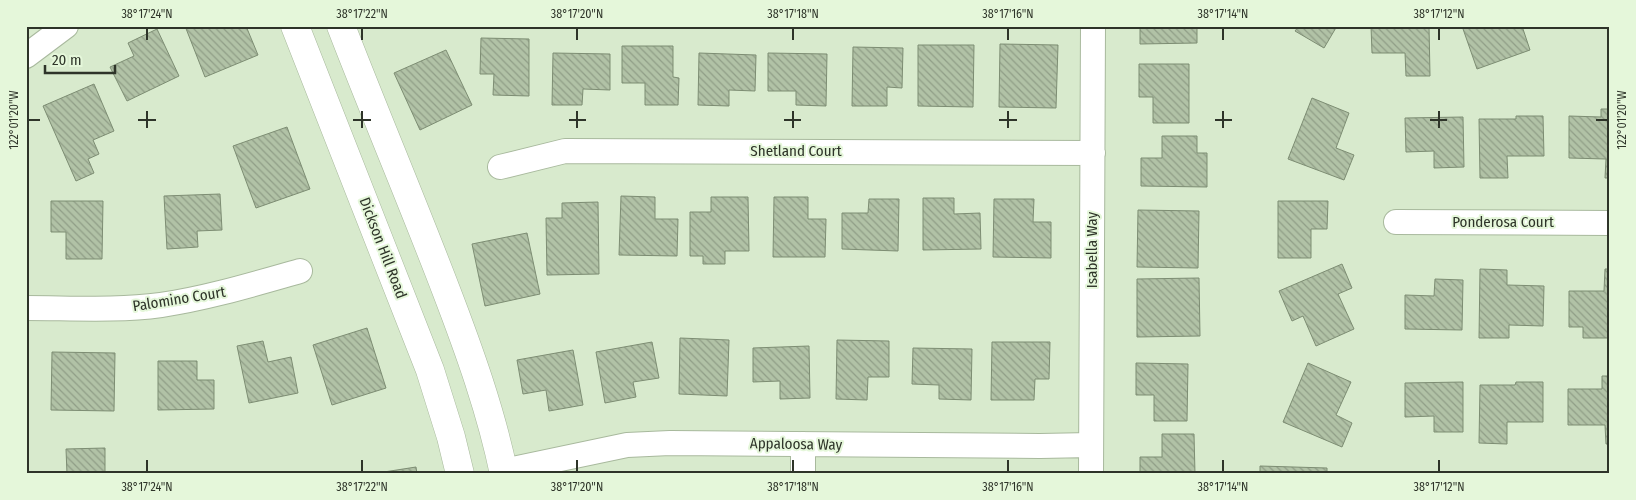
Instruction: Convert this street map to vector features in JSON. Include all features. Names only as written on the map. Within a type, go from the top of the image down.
[{"type":"street","points":[[26,56],[66,26]]},
{"type":"street","name":"Dickson Hill Road","points":[[296,26],[430,370],[451,436],[460,474]]},
{"type":"street","points":[[341,26],[471,356],[494,429],[504,472]]},
{"type":"street","name":"Isabella Way","points":[[1090,474],[1094,26]]},
{"type":"street","name":"Shetland Court","points":[[500,167],[565,151],[1093,153]]},
{"type":"street","name":"Ponderosa Court","points":[[1396,222],[1610,223]]},
{"type":"street","name":"Palomino Court","points":[[26,308],[109,309],[160,305],[220,293],[300,271]]},
{"type":"street","name":"Appaloosa Way","points":[[504,472],[627,445],[670,443],[1091,445]]},
{"type":"street","points":[[803,444],[803,474]]},
{"type":"building","points":[[185,26],[246,26],[258,55],[205,77]]},
{"type":"building","points":[[1140,26],[1197,26],[1197,43],[1140,44]]},
{"type":"building","points":[[1299,26],[1337,26],[1324,48],[1295,31]]},
{"type":"building","points":[[1371,26],[1429,26],[1430,76],[1406,76],[1405,53],[1372,53]]},
{"type":"building","points":[[1462,26],[1522,26],[1530,50],[1477,69]]},
{"type":"building","points":[[157,29],[179,76],[127,101],[110,67],[134,56],[128,43]]},
{"type":"building","points":[[481,38],[529,39],[529,96],[493,95],[494,74],[480,74]]},
{"type":"building","points":[[1000,44],[1058,45],[1056,108],[999,107]]},
{"type":"building","points":[[918,45],[974,45],[973,107],[918,106]]},
{"type":"building","points":[[622,46],[673,46],[673,77],[679,78],[678,105],[645,105],[645,83],[622,83]]},
{"type":"building","points":[[853,47],[903,48],[902,88],[887,87],[887,106],[852,106]]},
{"type":"building","points":[[446,50],[472,105],[420,130],[394,73]]},
{"type":"building","points":[[553,53],[610,54],[610,90],[583,89],[582,105],[552,105]]},
{"type":"building","points":[[699,53],[756,55],[755,91],[729,90],[729,106],[698,105]]},
{"type":"building","points":[[768,53],[827,54],[826,106],[796,105],[796,91],[768,91]]},
{"type":"building","points":[[1139,64],[1189,64],[1189,123],[1153,123],[1153,97],[1139,97]]},
{"type":"building","points":[[94,84],[114,131],[93,140],[99,154],[88,159],[94,173],[76,181],[43,106]]},
{"type":"building","points":[[1312,98],[1349,113],[1336,148],[1354,155],[1344,180],[1288,159]]},
{"type":"building","points":[[1601,109],[1610,109],[1610,178],[1605,178],[1606,159],[1569,158],[1569,116],[1601,117]]},
{"type":"building","points":[[1516,116],[1543,116],[1544,156],[1507,156],[1508,178],[1480,178],[1479,119],[1516,119]]},
{"type":"building","points":[[1463,117],[1464,167],[1434,168],[1434,151],[1406,152],[1405,118]]},
{"type":"building","points":[[287,127],[310,189],[256,208],[233,146]]},
{"type":"building","points":[[1162,136],[1197,136],[1197,153],[1207,153],[1207,187],[1141,186],[1141,158],[1162,158]]},
{"type":"building","points":[[220,194],[222,230],[197,231],[198,247],[167,249],[164,196]]},
{"type":"building","points":[[621,196],[655,197],[655,219],[678,219],[677,256],[619,255]]},
{"type":"building","points":[[711,197],[748,197],[749,251],[725,251],[725,264],[703,264],[703,256],[690,256],[690,212],[711,212]]},
{"type":"building","points":[[774,197],[808,197],[808,219],[826,219],[825,257],[773,257]]},
{"type":"building","points":[[923,198],[954,198],[954,214],[980,213],[981,249],[923,250]]},
{"type":"building","points":[[869,199],[899,199],[898,251],[842,249],[842,213],[868,213]]},
{"type":"building","points":[[994,199],[1034,199],[1033,222],[1051,222],[1051,258],[993,257]]},
{"type":"building","points":[[51,201],[103,201],[102,259],[66,259],[66,232],[51,232]]},
{"type":"building","points":[[1278,201],[1328,201],[1327,229],[1311,229],[1311,258],[1278,258]]},
{"type":"building","points":[[598,202],[599,274],[547,275],[546,218],[562,218],[562,203]]},
{"type":"building","points":[[1138,210],[1199,211],[1198,268],[1137,267]]},
{"type":"building","points":[[527,233],[540,294],[485,306],[472,244]]},
{"type":"building","points":[[1342,264],[1352,288],[1338,294],[1354,329],[1316,346],[1303,316],[1292,321],[1279,291]]},
{"type":"building","points":[[1480,269],[1507,270],[1507,285],[1544,286],[1543,326],[1509,325],[1509,338],[1479,338]]},
{"type":"building","points":[[1605,269],[1610,269],[1610,338],[1583,338],[1583,327],[1569,327],[1569,291],[1604,291]]},
{"type":"building","points":[[1199,278],[1200,336],[1137,337],[1137,279]]},
{"type":"building","points":[[1435,279],[1463,280],[1462,330],[1405,329],[1405,295],[1434,296]]},
{"type":"building","points":[[367,328],[386,388],[332,405],[313,345]]},
{"type":"building","points":[[680,338],[729,340],[727,396],[679,394]]},
{"type":"building","points":[[837,340],[889,341],[889,377],[868,377],[867,400],[836,399]]},
{"type":"building","points":[[263,341],[268,362],[291,357],[298,393],[249,403],[237,346]]},
{"type":"building","points":[[652,342],[659,378],[633,382],[636,397],[605,403],[596,352]]},
{"type":"building","points":[[992,342],[1050,342],[1049,379],[1035,379],[1034,400],[991,400]]},
{"type":"building","points":[[809,346],[810,398],[780,399],[780,381],[753,382],[753,348]]},
{"type":"building","points":[[913,348],[972,349],[971,400],[939,399],[939,385],[912,384]]},
{"type":"building","points":[[573,350],[583,405],[549,411],[546,390],[523,394],[517,360]]},
{"type":"building","points":[[52,352],[115,353],[114,411],[51,410]]},
{"type":"building","points":[[158,361],[197,361],[197,380],[214,380],[214,409],[158,410]]},
{"type":"building","points":[[1136,363],[1188,364],[1187,421],[1154,421],[1154,395],[1136,395]]},
{"type":"building","points":[[1308,363],[1351,382],[1336,415],[1352,423],[1342,447],[1283,422]]},
{"type":"building","points":[[1602,376],[1610,376],[1610,444],[1606,444],[1605,425],[1568,425],[1568,389],[1602,389]]},
{"type":"building","points":[[1463,382],[1463,432],[1434,432],[1434,416],[1405,417],[1405,383]]},
{"type":"building","points":[[1516,382],[1543,382],[1543,422],[1507,422],[1507,444],[1479,443],[1480,385],[1515,385]]},
{"type":"building","points":[[1162,434],[1194,434],[1195,474],[1140,474],[1140,457],[1162,457]]},
{"type":"building","points":[[105,448],[105,474],[67,474],[66,449]]},
{"type":"building","points":[[1260,466],[1327,468],[1327,474],[1260,474]]},
{"type":"building","points":[[416,467],[417,474],[371,474]]}]
